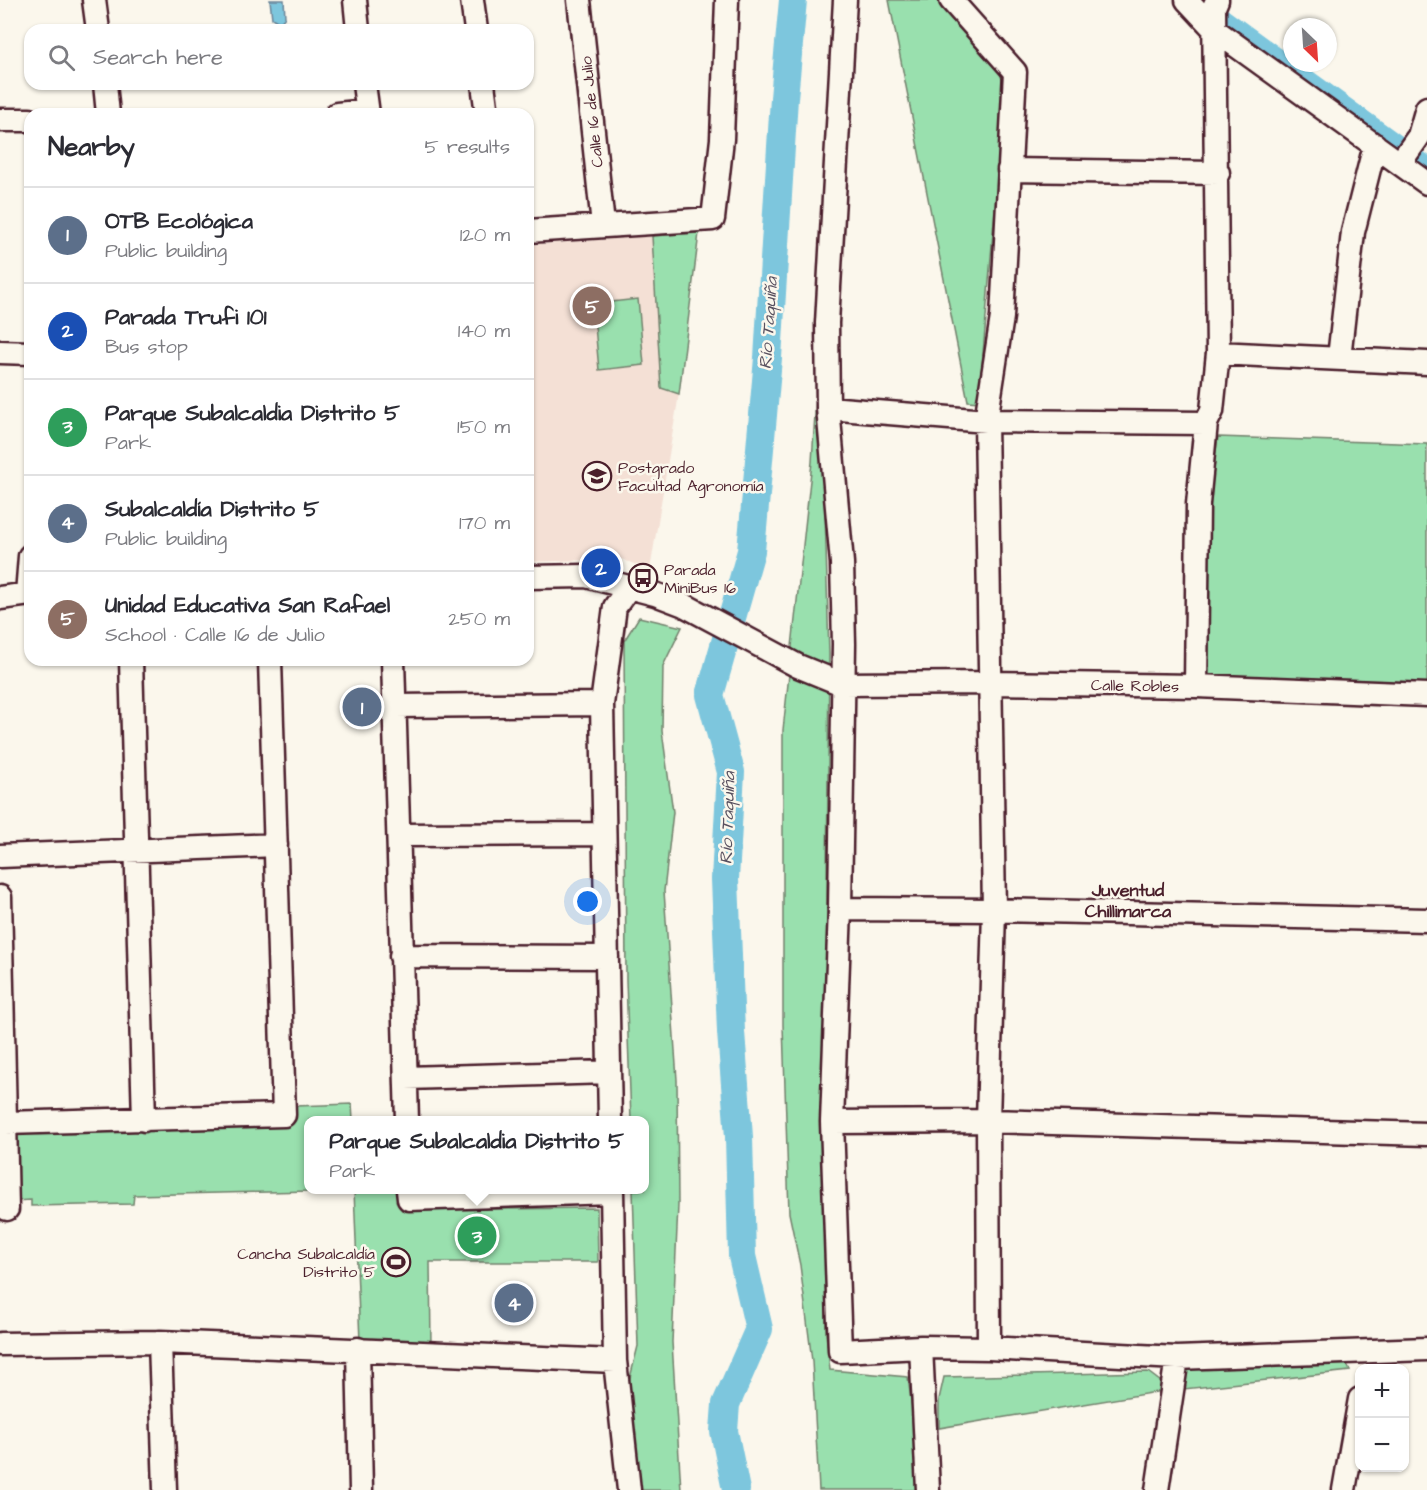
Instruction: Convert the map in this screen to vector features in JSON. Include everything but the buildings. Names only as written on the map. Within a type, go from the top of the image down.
[{"type":"street","points":[[94,0],[97,24]]},
{"type":"street","points":[[355,0],[357,24]]},
{"type":"street","points":[[472,0],[475,24]]},
{"type":"street","name":"Calle 16 de Julio","points":[[579,0],[603,225]]},
{"type":"street","points":[[534,231],[713,219],[722,139],[727,0]]},
{"type":"street","points":[[845,0],[827,323],[828,408],[842,563],[840,909],[832,1122],[840,1351],[921,1347],[989,1348],[1177,1358],[1366,1360],[1427,1349]]},
{"type":"street","points":[[951,0],[1015,72],[1002,317],[986,421],[988,683],[994,910],[988,1121],[989,1348]]},
{"type":"street","points":[[1187,0],[1216,31],[1427,183]]},
{"type":"street","points":[[1196,686],[1198,504],[1206,423],[1212,411],[1218,353],[1218,173],[1214,7],[1217,0]]},
{"type":"street","points":[[106,90],[107,108]]},
{"type":"street","points":[[365,90],[366,108]]},
{"type":"street","points":[[484,90],[486,108]]},
{"type":"street","points":[[1400,163],[1419,136],[1427,108]]},
{"type":"street","points":[[0,120],[24,120]]},
{"type":"street","points":[[1339,358],[1353,232],[1375,145]]},
{"type":"street","points":[[1009,170],[1218,173]]},
{"type":"street","points":[[0,352],[24,353]]},
{"type":"street","points":[[1218,353],[1427,363]]},
{"type":"street","points":[[828,408],[986,421],[1206,423]]},
{"type":"street","points":[[534,577],[586,576],[684,605],[798,666],[843,684]]},
{"type":"street","points":[[610,1116],[602,705],[615,607],[629,587]]},
{"type":"street","points":[[0,598],[24,595]]},
{"type":"street","points":[[131,666],[144,1120]]},
{"type":"street","points":[[6,1123],[284,1115],[270,666]]},
{"type":"street","points":[[393,666],[407,1116]]},
{"type":"street","name":"Calle Robles","points":[[843,684],[988,683],[1196,686],[1427,695]]},
{"type":"street","points":[[396,706],[602,705]]},
{"type":"street","points":[[399,835],[604,834]]},
{"type":"street","points":[[0,856],[276,845]]},
{"type":"street","points":[[0,897],[6,1123],[11,1209]]},
{"type":"street","points":[[840,909],[994,910],[1427,920]]},
{"type":"street","points":[[401,956],[607,957]]},
{"type":"street","points":[[406,1078],[609,1072]]},
{"type":"street","points":[[832,1122],[988,1121],[1427,1134]]},
{"type":"street","points":[[408,1194],[409,1199],[536,1194]]},
{"type":"street","points":[[612,1194],[615,1361],[629,1490]]},
{"type":"street","points":[[0,1344],[160,1342],[615,1361]]},
{"type":"street","points":[[160,1342],[165,1490]]},
{"type":"street","points":[[921,1347],[931,1490]]},
{"type":"street","points":[[357,1349],[361,1490]]},
{"type":"street","points":[[1157,1490],[1177,1358]]},
{"type":"street","points":[[1344,1490],[1356,1418]]},
{"type":"shaded area","name":"Postgrado Facultad Agronomía","points":[[652,236],[661,387],[679,394],[650,570],[621,559],[534,562],[534,245]]},
{"type":"green space","points":[[889,0],[941,0],[998,68],[1005,87],[979,402],[968,401]]},
{"type":"green space","points":[[699,233],[679,394],[661,388],[652,236]]},
{"type":"green space","points":[[638,299],[644,365],[599,370],[593,304]]},
{"type":"green space","points":[[820,333],[829,654],[825,1117],[826,1334],[830,1370],[908,1377],[917,1449],[919,1490],[819,1490],[812,1361],[800,1265],[789,1213],[783,1025],[783,730],[812,462]]},
{"type":"green space","points":[[1218,437],[1427,444],[1427,683],[1205,676],[1209,527]]},
{"type":"green space","points":[[639,617],[682,627],[663,666],[662,731],[673,812],[664,891],[677,1080],[678,1205],[672,1342],[681,1490],[636,1490],[626,1394],[638,1346],[633,1194],[649,1194],[649,1116],[631,1116],[626,980],[624,641]]},
{"type":"green space","points":[[352,1104],[353,1116],[304,1116],[304,1191],[134,1195],[133,1204],[31,1206],[31,1200],[14,1201],[13,1140],[25,1130],[288,1123],[295,1106]]},
{"type":"green space","points":[[354,1194],[401,1194],[402,1210],[597,1208],[598,1262],[430,1262],[431,1345],[360,1342]]},
{"type":"green space","points":[[1347,1364],[1350,1371],[1184,1389],[1187,1368]]},
{"type":"green space","points":[[1148,1372],[1161,1382],[1163,1391],[939,1428],[939,1399],[944,1377]]},
{"type":"water","points":[[270,0],[284,0],[285,17],[280,23],[272,18]]},
{"type":"waterway","name":"Río Taquiña","points":[[736,1490],[724,1431],[726,1404],[759,1329],[742,1256],[739,1137],[731,1032],[725,879],[731,772],[710,695],[751,551],[768,358],[784,98],[793,0]]},
{"type":"waterway","points":[[1209,2],[1224,17],[1427,164]]},
{"type":"place","name":"Unidad Educativa San Rafael","points":[[592,306]]},
{"type":"place","name":"Postgrado Facultad Agronomía","points":[[597,476]]},
{"type":"place","name":"Parada Trufi 101","points":[[601,568]]},
{"type":"place","name":"Parada MiniBus 16","points":[[643,578]]},
{"type":"place","name":"OTB Ecológica","points":[[362,707]]},
{"type":"place","name":"Parque Subalcaldia Distrito 5","points":[[477,1236]]},
{"type":"place","name":"Cancha Subalcaldía Distrito 5","points":[[396,1262]]},
{"type":"place","name":"Subalcaldía Distrito 5","points":[[514,1303]]},
{"type":"district","name":"Juventud Chillimarca","points":[[1128,900]]}]
